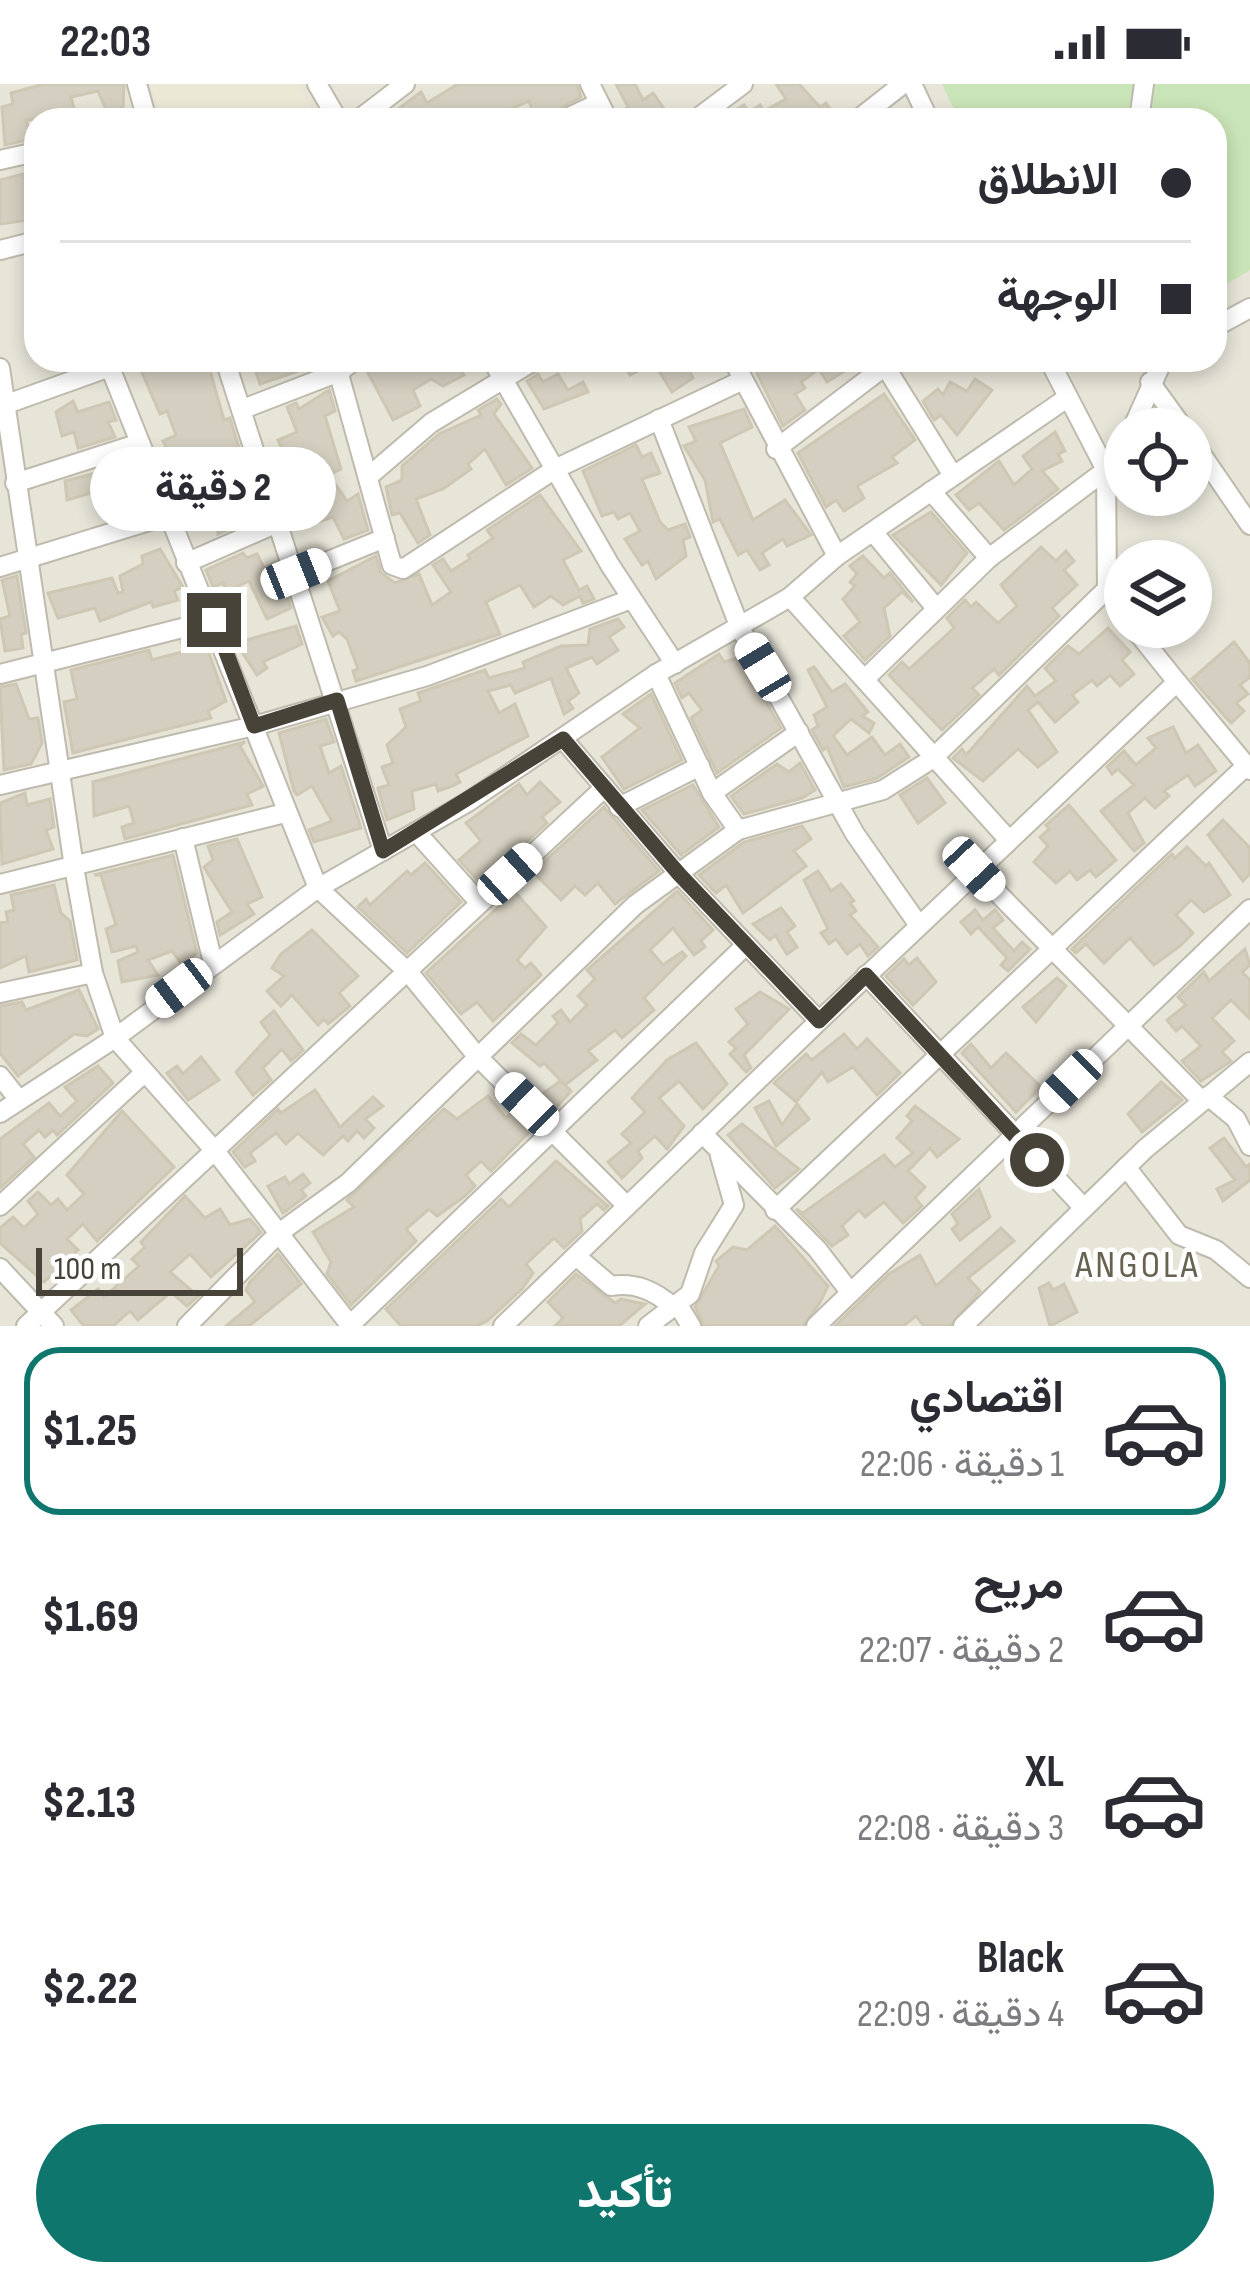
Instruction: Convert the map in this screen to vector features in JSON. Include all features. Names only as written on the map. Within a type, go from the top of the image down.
[{"type":"street","points":[[374,108],[405,84]]},
{"type":"street","points":[[711,108],[743,84]]},
{"type":"street","points":[[874,108],[907,84]]},
{"type":"street","points":[[0,368],[4,456],[15,484],[74,867],[93,973],[115,1038],[215,1150],[350,1325],[746,945]]},
{"type":"street","points":[[4,406],[89,372]]},
{"type":"street","points":[[112,372],[318,888],[409,974],[477,1056],[626,1205]]},
{"type":"street","points":[[230,372],[383,851]]},
{"type":"street","points":[[243,409],[325,372]]},
{"type":"street","points":[[345,372],[392,566],[403,569],[555,469],[743,380]]},
{"type":"street","points":[[368,477],[492,372]]},
{"type":"street","points":[[499,372],[631,598],[675,664]]},
{"type":"street","points":[[739,372],[837,556]]},
{"type":"street","points":[[776,449],[877,372]]},
{"type":"street","points":[[894,372],[952,474]]},
{"type":"street","points":[[1055,372],[1104,466]]},
{"type":"street","points":[[0,1113],[115,1038],[318,888],[417,833],[656,674],[790,597],[837,556],[1064,391],[1067,372]]},
{"type":"street","points":[[1140,408],[1156,372]]},
{"type":"street","points":[[1150,382],[1169,408]]},
{"type":"street","points":[[659,419],[740,628],[841,800],[855,834],[918,924]]},
{"type":"street","points":[[15,484],[140,442]]},
{"type":"street","points":[[1212,470],[1250,525]]},
{"type":"street","points":[[865,680],[989,558],[1104,472]]},
{"type":"street","points":[[931,491],[989,558]]},
{"type":"street","points":[[0,567],[169,515]]},
{"type":"street","points":[[186,563],[277,523]]},
{"type":"street","points":[[874,533],[935,607]]},
{"type":"street","points":[[296,574],[385,538]]},
{"type":"street","points":[[187,1326],[279,1233],[347,1183],[635,905],[738,830],[883,790],[932,759],[1104,592]]},
{"type":"street","points":[[790,597],[1007,838]]},
{"type":"street","points":[[0,785],[254,726],[427,676],[631,598]]},
{"type":"street","points":[[0,674],[214,620]]},
{"type":"street","points":[[775,1210],[1049,949],[1248,768],[1150,648]]},
{"type":"street","points":[[656,674],[712,793],[738,830]]},
{"type":"street","points":[[502,1326],[974,869],[1177,682]]},
{"type":"street","points":[[712,793],[799,733]]},
{"type":"street","points":[[563,739],[679,874],[819,1021]]},
{"type":"street","points":[[619,807],[700,766]]},
{"type":"street","points":[[26,1326],[48,1318],[215,1150],[603,789]]},
{"type":"street","points":[[0,884],[285,813]]},
{"type":"street","points":[[417,833],[479,902]]},
{"type":"street","points":[[183,838],[213,963]]},
{"type":"street","points":[[974,869],[1049,949],[1205,1098],[1237,1119],[1250,1146]]},
{"type":"street","points":[[816,1326],[1250,909]]},
{"type":"street","points":[[0,993],[93,973]]},
{"type":"street","points":[[866,975],[1083,1207]]},
{"type":"street","points":[[963,1326],[1126,1167],[1250,1062]]},
{"type":"street","points":[[0,1206],[144,1073]]},
{"type":"street","points":[[0,1076],[19,1100]]},
{"type":"street","points":[[703,1132],[817,1249],[850,1292]]},
{"type":"street","points":[[648,1326],[690,1294],[704,1253],[734,1205],[719,1151]]},
{"type":"street","points":[[1126,1167],[1179,1235],[1216,1250],[1250,1278]]},
{"type":"street","points":[[576,1256],[611,1286],[625,1284],[657,1293],[676,1306],[691,1326]]},
{"type":"street","points":[[0,1268],[48,1318]]},
{"type":"street","points":[[371,1309],[386,1326]]},
{"type":"shaded area","points":[[0,84],[1250,84],[1250,1326],[0,1326]]},
{"type":"shaded area","points":[[150,84],[296,84],[311,108],[158,108]]},
{"type":"green space","points":[[942,84],[1250,84],[1250,270],[1227,284],[1227,108],[953,108]]},
{"type":"building","points":[[44,84],[124,84],[123,108],[105,108],[98,91],[71,97],[74,108],[24,108],[24,141],[5,145],[2,107],[13,104],[11,93]]},
{"type":"building","points":[[458,84],[577,84],[581,97],[561,108],[532,108],[529,101],[513,108],[399,108],[421,92],[427,103]]},
{"type":"building","points":[[616,84],[635,84],[643,100],[653,93],[664,108],[627,108]]},
{"type":"building","points":[[776,84],[799,84],[820,107],[826,103],[830,108],[770,108],[786,99]]},
{"type":"building","points":[[23,174],[24,221],[0,224],[0,180]]},
{"type":"building","points":[[142,372],[210,372],[224,420],[230,418],[240,452],[219,462],[251,520],[218,534],[217,521],[229,517],[219,497],[197,507],[163,441],[176,435],[167,411],[160,414]]},
{"type":"building","points":[[256,372],[295,372],[260,384]]},
{"type":"building","points":[[368,372],[464,375],[443,386],[431,379],[413,390],[420,406],[393,420]]},
{"type":"building","points":[[660,372],[690,372],[693,378],[672,392]]},
{"type":"building","points":[[756,372],[815,372],[795,394],[805,410],[783,426]]},
{"type":"building","points":[[821,372],[843,372],[827,382]]},
{"type":"building","points":[[538,374],[543,382],[558,374],[568,390],[583,382],[588,392],[544,409],[527,381]]},
{"type":"building","points":[[975,379],[992,390],[957,435],[941,415],[934,420],[923,401],[938,389],[943,395],[950,382],[967,391]]},
{"type":"building","points":[[329,390],[335,411],[325,416],[341,469],[329,475],[347,501],[358,494],[368,530],[344,539],[333,517],[296,529],[281,488],[291,483],[277,453],[283,451],[278,440],[297,432],[287,407],[296,403],[299,409]]},
{"type":"building","points":[[884,394],[915,440],[892,457],[897,463],[857,486],[864,498],[844,511],[836,500],[826,507],[798,453]]},
{"type":"building","points":[[497,399],[501,404],[494,414],[532,468],[506,485],[485,449],[468,464],[471,469],[443,489],[416,499],[430,535],[418,543],[400,513],[392,515],[386,487],[402,480],[402,466],[439,434],[481,415],[478,410]]},
{"type":"building","points":[[73,401],[78,412],[109,402],[116,420],[108,422],[115,437],[78,448],[74,432],[62,436],[56,412]]},
{"type":"building","points":[[744,409],[752,427],[720,443],[753,520],[785,500],[811,535],[787,546],[783,539],[762,553],[769,565],[760,570],[747,550],[738,555],[720,519],[713,522],[705,480],[684,446],[696,441],[689,427]]},
{"type":"building","points":[[1055,432],[1065,451],[1058,454],[1062,461],[1042,471],[1058,489],[1004,530],[979,503],[969,510],[956,495],[999,461],[1014,485],[1032,469],[1023,456]]},
{"type":"building","points":[[636,445],[642,457],[651,453],[660,473],[642,479],[660,522],[668,530],[685,524],[690,537],[683,540],[686,556],[656,579],[648,561],[642,565],[625,539],[640,531],[630,513],[618,519],[614,512],[602,516],[583,471]]},
{"type":"building","points":[[119,467],[125,483],[67,500],[65,481]]},
{"type":"building","points":[[540,495],[581,551],[563,560],[579,590],[587,586],[594,599],[583,603],[580,596],[563,605],[551,596],[534,607],[520,585],[486,602],[500,634],[356,681],[353,671],[358,669],[347,639],[339,632],[333,636],[322,617],[340,611],[328,581],[376,556],[381,573],[395,583],[419,574],[432,605],[451,592],[433,565],[443,559],[451,571],[470,559],[468,555],[493,538],[487,530]]},
{"type":"building","points":[[931,512],[967,553],[941,585],[893,535]]},
{"type":"building","points":[[1041,547],[1056,561],[1066,551],[1074,561],[1064,570],[1077,585],[1052,608],[1059,616],[999,675],[994,669],[972,688],[979,695],[942,730],[889,675],[902,662],[909,669],[954,628],[947,618],[965,600],[971,607],[976,602],[998,623],[1017,606],[1001,585]]},
{"type":"building","points":[[160,549],[183,587],[174,591],[178,600],[153,607],[151,602],[100,621],[95,608],[58,618],[48,593],[112,578],[118,593],[123,592],[120,576],[143,564],[142,556]]},
{"type":"building","points":[[243,553],[247,558],[257,554],[264,568],[276,562],[291,608],[267,619],[249,581],[227,591],[223,583],[213,587],[206,570]]},
{"type":"building","points":[[863,556],[884,578],[890,573],[913,602],[902,592],[884,608],[890,636],[865,660],[844,636],[860,622],[843,599],[855,586],[850,582],[857,574],[850,566]]},
{"type":"building","points":[[17,576],[26,633],[21,634],[23,648],[5,651],[0,619],[10,616],[2,580]]},
{"type":"building","points":[[618,619],[624,627],[609,637],[618,650],[597,664],[592,657],[566,668],[579,693],[568,701],[573,708],[564,714],[551,678],[515,693],[511,685],[488,691],[499,713],[515,704],[528,736],[456,774],[460,782],[452,786],[438,791],[436,784],[412,791],[414,809],[387,820],[378,788],[389,785],[382,767],[393,763],[387,745],[406,727],[400,709],[421,701],[418,693],[485,670],[489,678],[525,668],[523,662],[561,646],[588,645],[590,629]]},
{"type":"building","points":[[296,626],[302,644],[263,662],[267,668],[257,675],[236,643]]},
{"type":"building","points":[[1104,632],[1104,648],[1126,648],[1130,652],[1122,660],[1134,674],[1120,686],[1110,675],[1097,686],[1092,680],[1072,695],[1078,702],[1055,722],[1038,702],[1028,710],[1057,752],[1038,767],[1018,749],[983,781],[953,758],[962,749],[966,755],[1027,686],[1035,696],[1056,681],[1045,668],[1068,646],[1079,654]]},
{"type":"building","points":[[203,637],[226,701],[208,711],[211,718],[73,753],[64,702],[77,699],[71,670],[149,650],[152,660],[186,651],[181,642]]},
{"type":"building","points":[[1234,642],[1250,663],[1250,677],[1240,685],[1248,694],[1236,703],[1244,711],[1231,723],[1192,679]]},
{"type":"building","points":[[719,654],[724,662],[741,657],[781,728],[717,773],[691,718],[702,710],[689,693],[682,698],[675,683]]},
{"type":"building","points":[[814,667],[832,692],[845,684],[868,712],[862,716],[874,723],[869,733],[851,719],[833,736],[847,755],[872,737],[885,755],[900,744],[909,757],[877,778],[844,787],[827,747],[823,750],[812,730],[818,726],[814,715],[827,707],[808,670]]},
{"type":"building","points":[[16,684],[29,719],[38,718],[42,743],[31,764],[4,770],[0,687]]},
{"type":"building","points":[[651,694],[682,760],[624,789],[602,757],[640,728],[623,714]]},
{"type":"building","points":[[326,719],[334,742],[320,746],[329,773],[341,766],[361,828],[314,842],[309,830],[332,821],[312,786],[297,795],[294,791],[279,733]]},
{"type":"building","points":[[1173,727],[1186,753],[1198,745],[1216,771],[1195,786],[1188,775],[1164,791],[1169,796],[1155,808],[1145,798],[1128,813],[1144,843],[1134,851],[1101,811],[1134,785],[1118,769],[1112,774],[1107,767],[1124,751],[1136,765],[1156,748],[1148,738]]},
{"type":"building","points":[[245,742],[240,746],[263,786],[247,794],[252,805],[125,839],[122,827],[134,823],[129,806],[94,816],[93,782]]},
{"type":"building","points":[[800,763],[815,790],[802,798],[744,814],[731,796],[777,764],[789,772]]},
{"type":"building","points":[[927,778],[945,803],[918,823],[900,795]]},
{"type":"building","points":[[540,782],[560,802],[542,817],[547,823],[481,884],[459,860],[481,841],[466,823],[519,784],[527,795]]},
{"type":"building","points":[[693,785],[719,827],[681,855],[642,810]]},
{"type":"building","points":[[25,793],[27,805],[50,799],[54,827],[46,830],[53,849],[2,864],[0,803]]},
{"type":"building","points":[[1069,805],[1116,860],[1096,877],[1090,870],[1077,880],[1070,871],[1056,883],[1034,862],[1048,846],[1040,837],[1049,829],[1046,825]]},
{"type":"building","points":[[604,807],[659,871],[615,904],[598,883],[585,895],[575,886],[561,900],[533,872]]},
{"type":"building","points":[[1223,820],[1250,848],[1250,874],[1243,881],[1208,835]]},
{"type":"building","points":[[802,826],[811,839],[794,851],[806,866],[743,913],[726,885],[716,893],[699,875],[744,842]]},
{"type":"building","points":[[237,839],[262,897],[247,904],[254,914],[220,935],[217,922],[232,912],[204,867],[213,860],[208,846]]},
{"type":"building","points":[[1187,847],[1206,866],[1209,863],[1230,895],[1204,912],[1191,900],[1176,915],[1193,933],[1180,946],[1154,965],[1130,938],[1104,963],[1086,944],[1076,953],[1072,949],[1172,854],[1175,858]]},
{"type":"building","points":[[173,855],[197,953],[182,964],[172,951],[148,960],[158,975],[122,982],[118,961],[138,952],[136,946],[112,952],[106,929],[116,925],[101,875],[94,875]]},
{"type":"building","points":[[425,863],[461,902],[407,953],[358,907],[366,899],[370,905],[407,871],[411,875]]},
{"type":"building","points":[[818,871],[831,891],[841,884],[854,901],[850,903],[856,911],[850,915],[878,947],[868,956],[860,944],[847,954],[836,939],[829,944],[821,933],[828,929],[804,880]]},
{"type":"building","points":[[54,885],[61,913],[70,921],[77,960],[29,972],[26,956],[0,968],[0,923],[8,922],[6,912],[14,910],[11,895]]},
{"type":"building","points":[[677,891],[713,930],[701,941],[705,947],[694,955],[673,928],[650,950],[663,965],[682,952],[686,956],[644,998],[654,1010],[622,1038],[615,1030],[588,1051],[597,1060],[565,1085],[571,1091],[553,1111],[541,1095],[560,1081],[564,1084],[544,1063],[540,1066],[512,1043],[521,1034],[536,1045],[558,1023],[553,1016],[561,1010],[570,1022],[587,1005],[578,996],[595,979],[587,970]]},
{"type":"building","points":[[515,892],[546,927],[517,960],[525,968],[531,963],[541,975],[493,1021],[477,1002],[461,1014],[426,973]]},
{"type":"building","points":[[781,908],[795,926],[787,932],[797,947],[787,954],[775,935],[770,940],[753,924]]},
{"type":"building","points":[[975,910],[983,920],[995,910],[1003,920],[993,928],[1014,951],[1022,942],[1030,949],[1008,971],[1001,965],[1007,958],[978,927],[971,934],[961,922]]},
{"type":"building","points":[[312,930],[358,976],[339,993],[350,1006],[328,1024],[324,1019],[318,1025],[292,995],[281,1006],[267,991],[284,976],[272,968],[281,954]]},
{"type":"building","points":[[1245,949],[1250,965],[1242,972],[1250,980],[1250,1019],[1231,1000],[1212,1018],[1234,1041],[1222,1052],[1231,1061],[1201,1081],[1182,1061],[1201,1046],[1182,1026],[1176,1031],[1167,1020],[1186,1005],[1178,997],[1204,972],[1209,981]]},
{"type":"building","points":[[917,958],[936,982],[913,1005],[886,976],[904,959],[909,965]]},
{"type":"building","points":[[1057,978],[1066,986],[1036,1022],[1023,1007]]},
{"type":"building","points":[[79,990],[98,1029],[87,1036],[74,1034],[18,1076],[0,1053],[0,1006],[22,1002],[26,1010]]},
{"type":"building","points":[[760,992],[789,1009],[744,1055],[751,1068],[746,1072],[730,1054],[736,1048],[729,1042],[748,1024],[736,1009]]},
{"type":"building","points":[[274,1011],[303,1050],[291,1061],[282,1049],[263,1068],[271,1080],[253,1095],[236,1072],[270,1035],[261,1022]]},
{"type":"building","points":[[844,1034],[857,1049],[867,1039],[900,1073],[877,1095],[853,1067],[828,1082],[822,1072],[796,1102],[774,1083],[806,1054],[812,1060]]},
{"type":"building","points":[[696,1043],[727,1084],[703,1109],[679,1081],[659,1098],[684,1126],[667,1149],[655,1136],[638,1151],[642,1158],[622,1178],[608,1162],[631,1143],[622,1134],[645,1112],[632,1098],[667,1060]]},
{"type":"building","points":[[971,1044],[991,1068],[1006,1053],[1041,1087],[1016,1112],[962,1053]]},
{"type":"building","points":[[201,1057],[219,1080],[188,1100],[167,1073],[177,1066],[183,1074]]},
{"type":"building","points":[[98,1066],[113,1083],[57,1135],[53,1130],[45,1137],[39,1130],[23,1144],[34,1157],[0,1188],[0,1139],[49,1103],[60,1116],[77,1101],[65,1087]]},
{"type":"building","points":[[1161,1082],[1182,1100],[1142,1132],[1128,1114]]},
{"type":"building","points":[[315,1090],[340,1127],[373,1097],[383,1106],[365,1119],[374,1128],[364,1138],[357,1131],[348,1141],[343,1136],[323,1155],[298,1133],[286,1144],[276,1133],[250,1153],[255,1161],[245,1167],[233,1152],[278,1109],[281,1113]]},
{"type":"building","points":[[488,1096],[506,1118],[511,1113],[531,1130],[491,1171],[481,1161],[466,1175],[475,1186],[465,1196],[437,1216],[429,1209],[406,1229],[416,1241],[351,1305],[327,1274],[331,1262],[313,1232],[354,1207],[347,1200],[444,1109],[457,1119]]},
{"type":"building","points":[[769,1101],[782,1125],[797,1104],[809,1119],[776,1146],[755,1108]]},
{"type":"building","points":[[915,1106],[959,1139],[937,1157],[930,1148],[908,1171],[925,1187],[915,1198],[922,1206],[903,1223],[884,1202],[865,1217],[859,1210],[842,1226],[848,1235],[832,1246],[796,1209],[803,1213],[884,1155],[895,1167],[913,1153],[897,1138],[912,1121],[907,1116]]},
{"type":"building","points":[[122,1111],[174,1167],[97,1241],[83,1224],[67,1239],[78,1250],[44,1282],[0,1243],[0,1228],[13,1217],[24,1228],[38,1214],[28,1201],[38,1192],[51,1205],[58,1199],[67,1210],[84,1194],[67,1175]]},
{"type":"building","points":[[742,1124],[799,1169],[775,1188],[728,1135]]},
{"type":"building","points":[[1224,1138],[1246,1167],[1250,1164],[1250,1180],[1223,1201],[1217,1189],[1235,1180],[1210,1148]]},
{"type":"building","points":[[556,1161],[608,1206],[604,1210],[597,1204],[580,1219],[582,1231],[564,1248],[554,1238],[526,1264],[533,1273],[487,1321],[476,1326],[401,1326],[386,1309],[501,1199],[509,1207]]},
{"type":"building","points":[[303,1174],[310,1183],[301,1190],[306,1196],[283,1213],[268,1186],[285,1177],[289,1184]]},
{"type":"building","points":[[979,1189],[990,1217],[960,1240],[952,1229],[958,1224],[952,1214]]},
{"type":"building","points":[[185,1196],[205,1218],[220,1209],[230,1225],[250,1219],[261,1232],[211,1277],[190,1254],[170,1272],[198,1296],[187,1306],[171,1292],[138,1320],[130,1311],[113,1326],[84,1326],[71,1310],[98,1289],[104,1297],[139,1266],[132,1259],[145,1247],[141,1242]]},
{"type":"building","points":[[775,1226],[828,1286],[819,1304],[803,1326],[704,1326],[695,1307],[719,1266],[716,1261],[733,1247],[747,1250]]},
{"type":"building","points":[[1001,1228],[1014,1241],[968,1278],[980,1291],[950,1326],[924,1326],[916,1316],[903,1326],[835,1326],[889,1274],[920,1255],[936,1286]]},
{"type":"building","points":[[278,1254],[301,1284],[249,1326],[226,1326],[255,1302],[246,1290]]},
{"type":"building","points":[[576,1274],[615,1303],[621,1299],[645,1304],[619,1326],[555,1326],[563,1318],[548,1302]]},
{"type":"building","points":[[1049,1283],[1053,1290],[1064,1284],[1077,1312],[1050,1326],[1039,1288]]},
{"type":"district","name":"ANGOLA","points":[[1138,1265]]},
{"type":"route","points":[[214,620],[254,726],[337,700],[383,851],[563,739],[679,874],[819,1021],[866,975],[1037,1160]]}]
